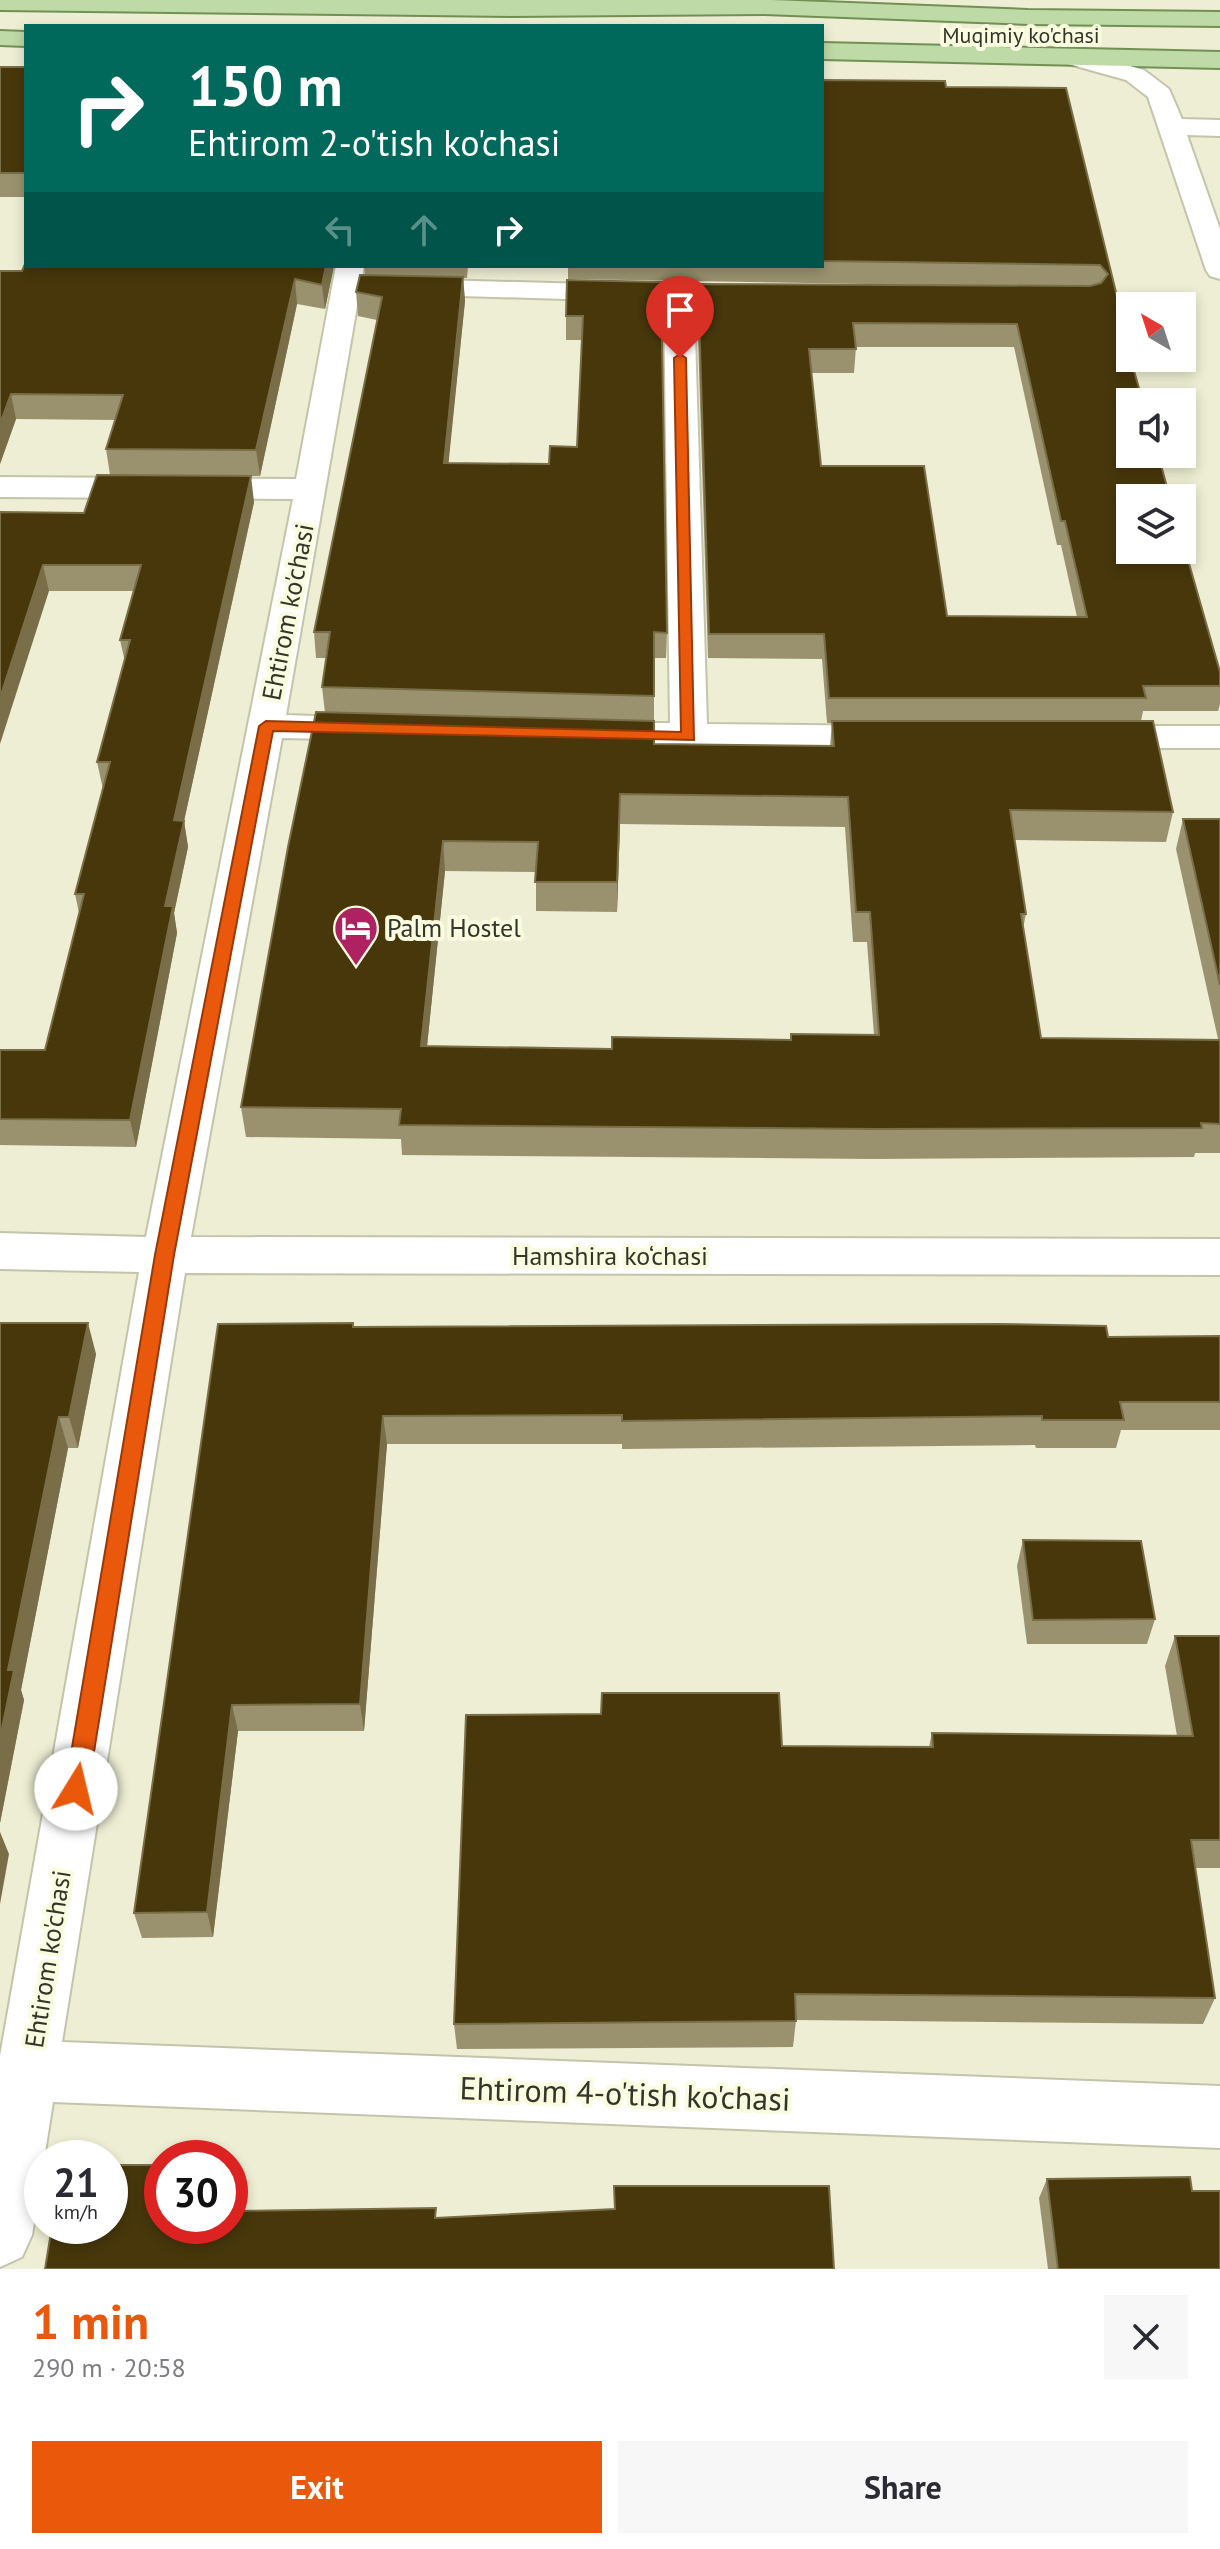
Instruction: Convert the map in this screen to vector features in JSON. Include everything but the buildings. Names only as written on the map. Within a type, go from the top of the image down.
[{"type":"main road","points":[[764,7],[941,0]]},
{"type":"main road","name":"Muqimiy ko'chasi","points":[[0,3],[764,7],[1028,17],[1220,19]]},
{"type":"main road","points":[[239,6],[264,12],[268,19],[265,24]]},
{"type":"main road","name":"Muqimiy ko'chasi","points":[[824,35],[1220,37]]},
{"type":"main road","points":[[0,38],[24,39]]},
{"type":"main road","points":[[824,51],[1220,60]]},
{"type":"street","points":[[1074,58],[1124,70],[1153,85],[1160,94],[1220,270]]},
{"type":"street","points":[[1171,127],[1220,128]]},
{"type":"street","points":[[348,276],[679,295],[789,296]]},
{"type":"street","name":"Ehtirom ko'chasi","points":[[0,2235],[165,1255],[311,489],[348,276]]},
{"type":"street","points":[[679,295],[689,737]]},
{"type":"street","points":[[0,487],[311,489]]},
{"type":"street","points":[[266,726],[404,730]]},
{"type":"street","points":[[556,734],[923,737]]},
{"type":"street","points":[[1064,737],[1220,737]]},
{"type":"street","name":"Hamshira ko‘chasi","points":[[0,1251],[165,1255],[1220,1257]]},
{"type":"street","name":"Ehtirom 4-o'tish ko'chasi","points":[[29,2071],[1220,2117]]},
{"type":"place","name":"Palm Hostel","points":[[356,967]]},
{"type":"route","points":[[76,1789],[165,1255],[266,726],[689,737],[680,358]]}]
